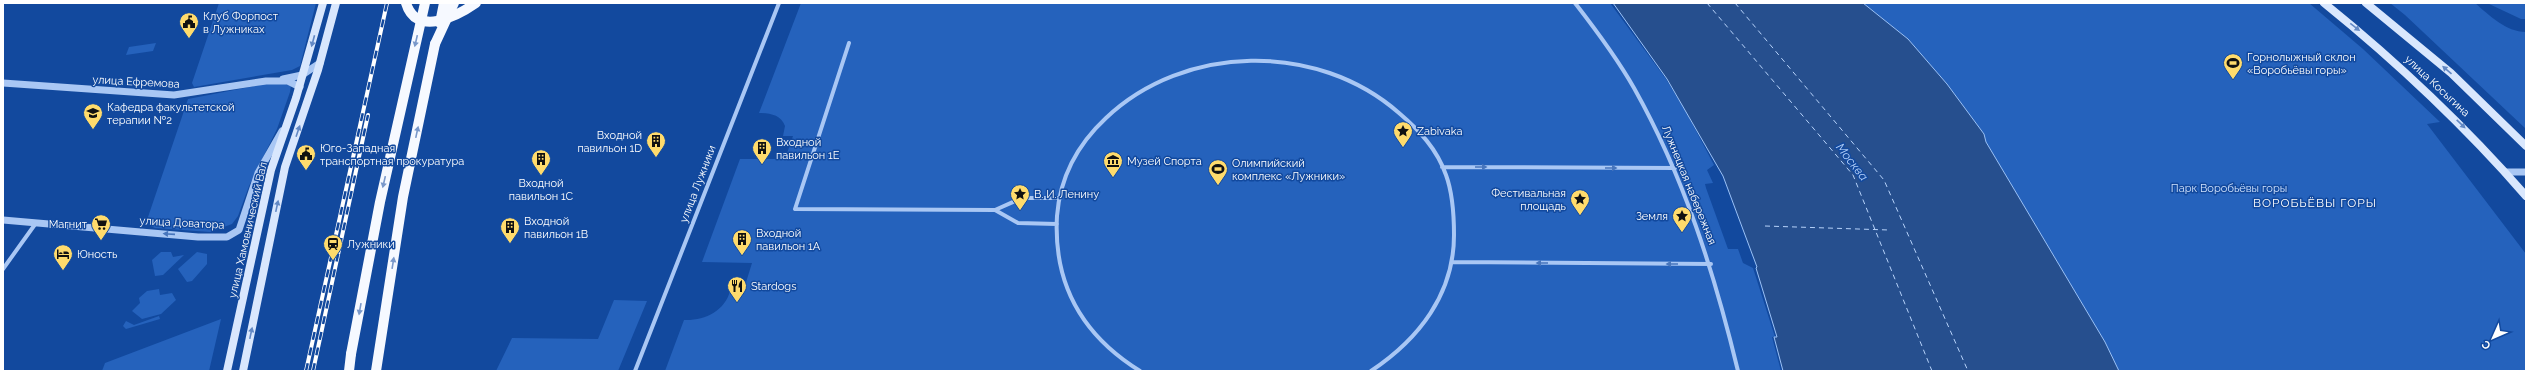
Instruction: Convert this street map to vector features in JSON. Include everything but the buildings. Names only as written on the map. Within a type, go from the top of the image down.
[{"type":"main road","name":"улица Хамовнический Вал","points":[[227,371],[271,170],[305,71],[323,3]]},
{"type":"main road","name":"улица Хамовнический Вал","points":[[243,371],[285,167],[320,63],[336,3]]},
{"type":"main road","points":[[406,3],[406,12],[411,18],[419,22],[430,22],[459,14],[476,3]]},
{"type":"main road","points":[[349,371],[380,202],[424,3]]},
{"type":"main road","points":[[376,371],[403,197],[444,3]]},
{"type":"main road","points":[[435,44],[454,3]]},
{"type":"main road","name":"улица Косыгина","points":[[2324,3],[2404,70],[2475,138],[2526,196]]},
{"type":"main road","name":"улица Косыгина","points":[[2366,3],[2451,73],[2526,146]]},
{"type":"main road","points":[[345,371],[351,354]]},
{"type":"street","name":"улица Лужники","points":[[635,371],[779,3]]},
{"type":"street","name":"Лужнецкая набережная","points":[[1575,3],[1607,45],[1636,91],[1675,168],[1711,264],[1738,371]]},
{"type":"street","points":[[849,43],[795,209],[995,210],[1022,198],[1060,198]]},
{"type":"street","points":[[1140,371],[1101,342],[1084,322],[1070,300],[1059,264],[1057,224],[1060,198],[1068,171],[1082,143],[1100,120],[1119,104],[1137,92],[1175,74],[1209,65],[1238,60],[1261,60],[1306,65],[1328,71],[1363,86],[1385,99],[1411,122],[1430,146],[1442,167],[1449,185],[1455,242],[1453,262],[1441,296],[1423,326],[1397,352],[1371,371]]},
{"type":"street","name":"улица Ефремова","points":[[275,81],[305,71],[320,63]]},
{"type":"street","name":"улица Ефремова","points":[[6,83],[174,95],[266,81],[305,71]]},
{"type":"street","name":"улица Ефремова","points":[[266,81],[288,82],[300,87]]},
{"type":"street","points":[[3,89],[6,83]]},
{"type":"street","name":"улица Доватора","points":[[3,220],[198,237],[227,237],[234,235],[242,226],[258,173],[287,123]]},
{"type":"street","points":[[1442,167],[1675,168]]},
{"type":"street","points":[[2506,172],[2526,172]]},
{"type":"street","points":[[995,210],[1018,223],[1057,224]]},
{"type":"street","points":[[3,269],[36,223]]},
{"type":"street","points":[[1453,262],[1711,264]]},
{"type":"green space","points":[[219,3],[316,3],[300,66],[292,70],[194,87],[192,83]]},
{"type":"green space","name":"Олимпийский комплекс «Лужники»","points":[[801,3],[1610,3],[1666,79],[1685,110],[1714,165],[1707,170],[1713,183],[1705,184],[1706,188],[1728,249],[1738,249],[1743,263],[1753,268],[1775,337],[1772,337],[1781,371],[665,371],[684,320],[706,317],[724,304],[730,291],[743,292],[752,263],[702,262],[740,159],[785,159],[793,136],[783,136],[785,126],[781,119],[775,115],[759,113]]},
{"type":"green space","name":"Парк Воробьёвы горы","points":[[1863,3],[2309,3],[2363,49],[2440,122],[2427,124],[2526,254],[2526,371],[2119,371],[2105,342],[1986,142],[1984,134],[1947,84],[1908,39]]},
{"type":"green space","points":[[2390,3],[2475,3],[2505,26],[2526,32],[2526,129],[2405,15]]},
{"type":"green space","points":[[2487,3],[2526,3],[2526,19],[2521,19]]},
{"type":"green space","points":[[156,43],[153,51],[126,55],[129,47]]},
{"type":"green space","points":[[275,82],[291,85],[290,92],[277,129],[249,186],[238,216],[232,224],[210,232],[155,228],[148,225],[147,220],[188,99]]},
{"type":"green space","points":[[161,252],[171,252],[173,257],[184,255],[163,275],[155,276],[152,260]]},
{"type":"green space","points":[[197,252],[207,254],[207,264],[192,281],[187,282],[178,269]]},
{"type":"green space","points":[[159,289],[160,295],[172,293],[176,300],[161,314],[142,319],[132,311],[140,303],[139,298],[147,291]]},
{"type":"green space","points":[[614,300],[647,301],[618,371],[496,371],[512,338],[598,339]]},
{"type":"green space","points":[[159,316],[160,319],[126,329],[123,326],[126,321],[134,325]]},
{"type":"green space","points":[[221,319],[209,371],[102,371],[105,363]]},
{"type":"water","name":"Москва","points":[[1613,3],[1863,3],[1908,39],[1947,84],[1984,134],[1986,142],[2105,342],[2119,371],[1783,371],[1774,337],[1777,337],[1756,268],[1757,267],[1723,176],[1667,79]]},
{"type":"ferry route","points":[[1707,3],[1853,175],[1875,230]]},
{"type":"ferry route","points":[[1735,3],[1884,180],[1968,371]]},
{"type":"ferry route","points":[[1765,226],[1875,230]]},
{"type":"ferry route","points":[[1875,230],[1889,230]]},
{"type":"ferry route","points":[[1875,230],[1932,371]]},
{"type":"railway","points":[[306,371],[387,3]]},
{"type":"railway","points":[[313,371],[368,115]]},
{"type":"place","name":"Клуб Форпост в Лужниках","points":[[189,39]]},
{"type":"place","name":"Горнолыжный склон «Воробьёвы горы»","points":[[2233,80]]},
{"type":"place","name":"Кафедра факультетской терапии №2","points":[[93,130]]},
{"type":"place","name":"Zabivaka","points":[[1403,148]]},
{"type":"place","name":"Входной павильон 1D","points":[[656,158]]},
{"type":"place","name":"Входной павильон 1E","points":[[762,165]]},
{"type":"place","name":"Юго-Западная транспортная прокуратура","points":[[306,171]]},
{"type":"place","name":"Входной павильон 1C","points":[[541,176]]},
{"type":"place","name":"Музей Спорта","points":[[1113,178]]},
{"type":"place","name":"Олимпийский комплекс «Лужники»","points":[[1218,186]]},
{"type":"place","name":"В. И. Ленину","points":[[1020,211]]},
{"type":"place","name":"Фестивальная площадь","points":[[1580,216]]},
{"type":"place","name":"Земля","points":[[1682,233]]},
{"type":"place","name":"Магнит","points":[[101,241]]},
{"type":"place","name":"Входной павильон 1B","points":[[510,244]]},
{"type":"place","name":"Входной павильон 1A","points":[[742,256]]},
{"type":"place","name":"Лужники","points":[[333,261]]},
{"type":"place","name":"Юность","points":[[63,271]]},
{"type":"place","name":"Stardogs","points":[[737,303]]},
{"type":"district","name":"ВОРОБЬЁВЫ ГОРЫ","points":[[2315,203]]}]
